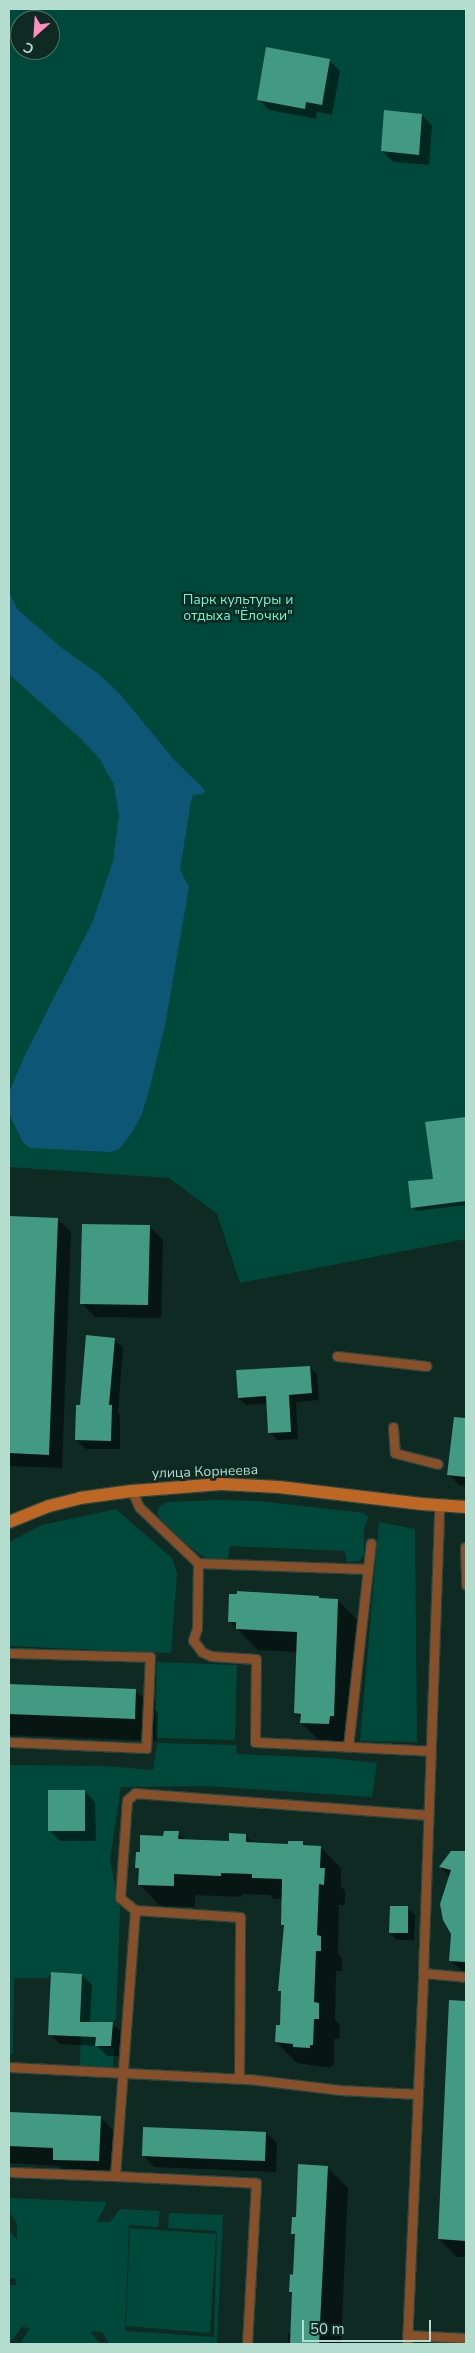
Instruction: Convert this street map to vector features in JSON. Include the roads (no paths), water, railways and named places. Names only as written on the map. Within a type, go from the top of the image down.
[{"type":"street","name":"улица Корнеева","points":[[9,1522],[65,1501],[132,1491],[221,1484],[260,1485],[439,1506],[466,1507]]},
{"type":"lane","points":[[337,1356],[426,1366]]},
{"type":"lane","points":[[393,1427],[395,1453],[438,1464]]},
{"type":"lane","points":[[132,1491],[139,1507],[198,1563],[368,1569]]},
{"type":"lane","points":[[439,1506],[423,1973],[407,2340],[466,2338]]},
{"type":"lane","points":[[348,1747],[371,1543]]},
{"type":"lane","points":[[465,1547],[466,1585]]},
{"type":"lane","points":[[198,1563],[197,1628],[193,1640],[202,1652],[211,1656],[256,1659],[255,1742],[430,1752]]},
{"type":"lane","points":[[9,1653],[150,1657],[146,1748],[9,1742]]},
{"type":"lane","points":[[239,2078],[240,1917],[135,1910],[120,1898],[127,1800],[135,1793],[427,1814]]},
{"type":"lane","points":[[115,2176],[135,1910]]},
{"type":"lane","points":[[423,1973],[466,1977]]},
{"type":"lane","points":[[9,2067],[239,2078],[340,2090],[418,2094]]},
{"type":"lane","points":[[9,2172],[256,2183],[247,2344]]},
{"type":"water","points":[[9,592],[17,609],[63,649],[100,675],[119,693],[176,762],[205,790],[203,794],[193,795],[191,800],[180,870],[189,887],[165,1025],[147,1098],[141,1116],[131,1134],[119,1149],[111,1152],[30,1148],[22,1141],[9,1113],[10,1090],[24,1057],[93,921],[113,861],[119,816],[114,785],[100,759],[79,737],[9,674]]},
{"type":"park label","name":"Парк культуры и отдыха \"Ёлочки\"","points":[[238,608]]}]
